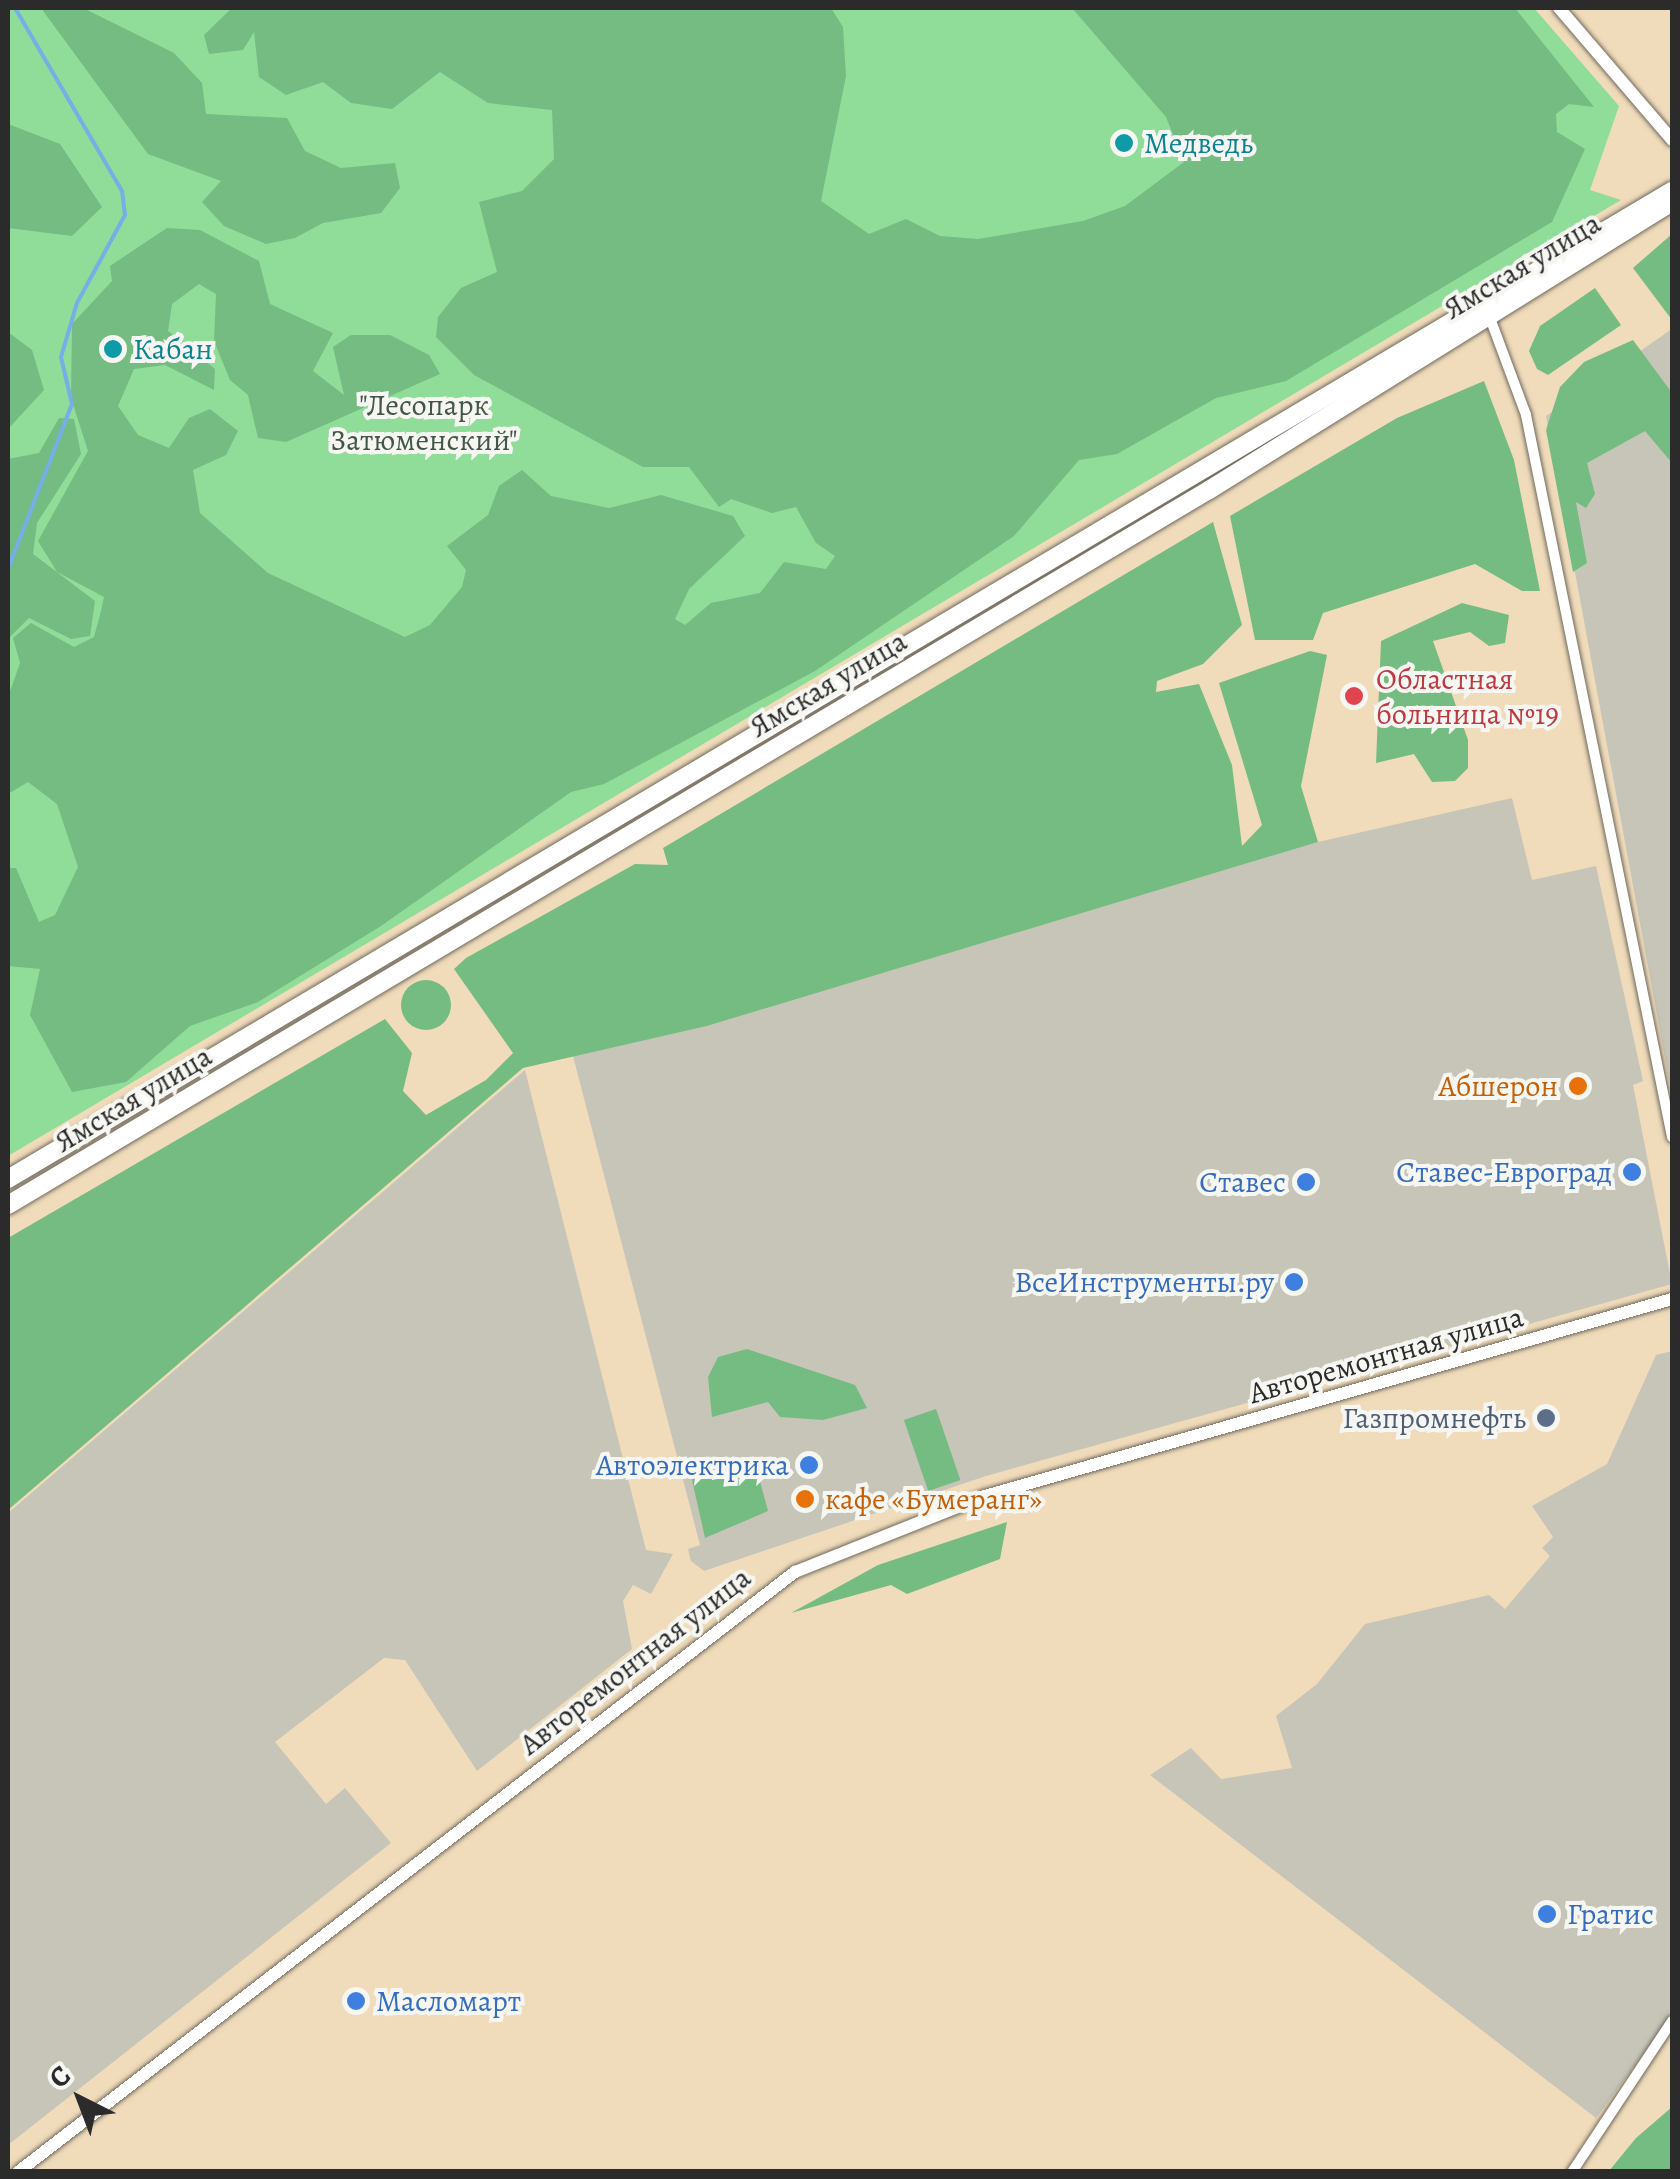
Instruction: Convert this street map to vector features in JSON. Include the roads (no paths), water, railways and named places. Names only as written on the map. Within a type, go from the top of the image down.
[{"type":"main road","name":"Ямская улица","points":[[8,1179],[838,682],[1672,191]]},
{"type":"main road","name":"Ямская улица","points":[[8,1205],[1490,318],[1672,202]]},
{"type":"main road","points":[[838,682],[850,702]]},
{"type":"street","points":[[1559,8],[1672,140]]},
{"type":"street","points":[[1490,318],[1526,415],[1672,1137]]},
{"type":"street","name":"Авторемонтная улица","points":[[18,2172],[795,1572],[985,1496],[1672,1299]]},
{"type":"street","points":[[1572,2172],[1672,2020]]},
{"type":"waterway","points":[[8,569],[72,404],[61,357],[77,303],[125,215],[122,191],[15,8]]},
{"type":"place","name":"Медведь","points":[[1124,143]]},
{"type":"place","name":"Кабан","points":[[113,349]]},
{"type":"place","name":"Областная больница №19","points":[[1354,696]]},
{"type":"place","name":"Абшерон","points":[[1578,1086]]},
{"type":"place","name":"Ставес-Евроград","points":[[1632,1172]]},
{"type":"place","name":"Ставес","points":[[1306,1182]]},
{"type":"place","name":"ВсеИнструменты.ру","points":[[1294,1282]]},
{"type":"place","name":"Газпромнефть","points":[[1546,1418]]},
{"type":"place","name":"Автоэлектрика","points":[[809,1465]]},
{"type":"place","name":"кафе «Бумеранг»","points":[[805,1499]]},
{"type":"place","name":"Гратис","points":[[1547,1914]]},
{"type":"place","name":"Масломарт","points":[[356,2001]]},
{"type":"park label","name":"\"Лесопарк Затюменский\"","points":[[424,422]]}]
